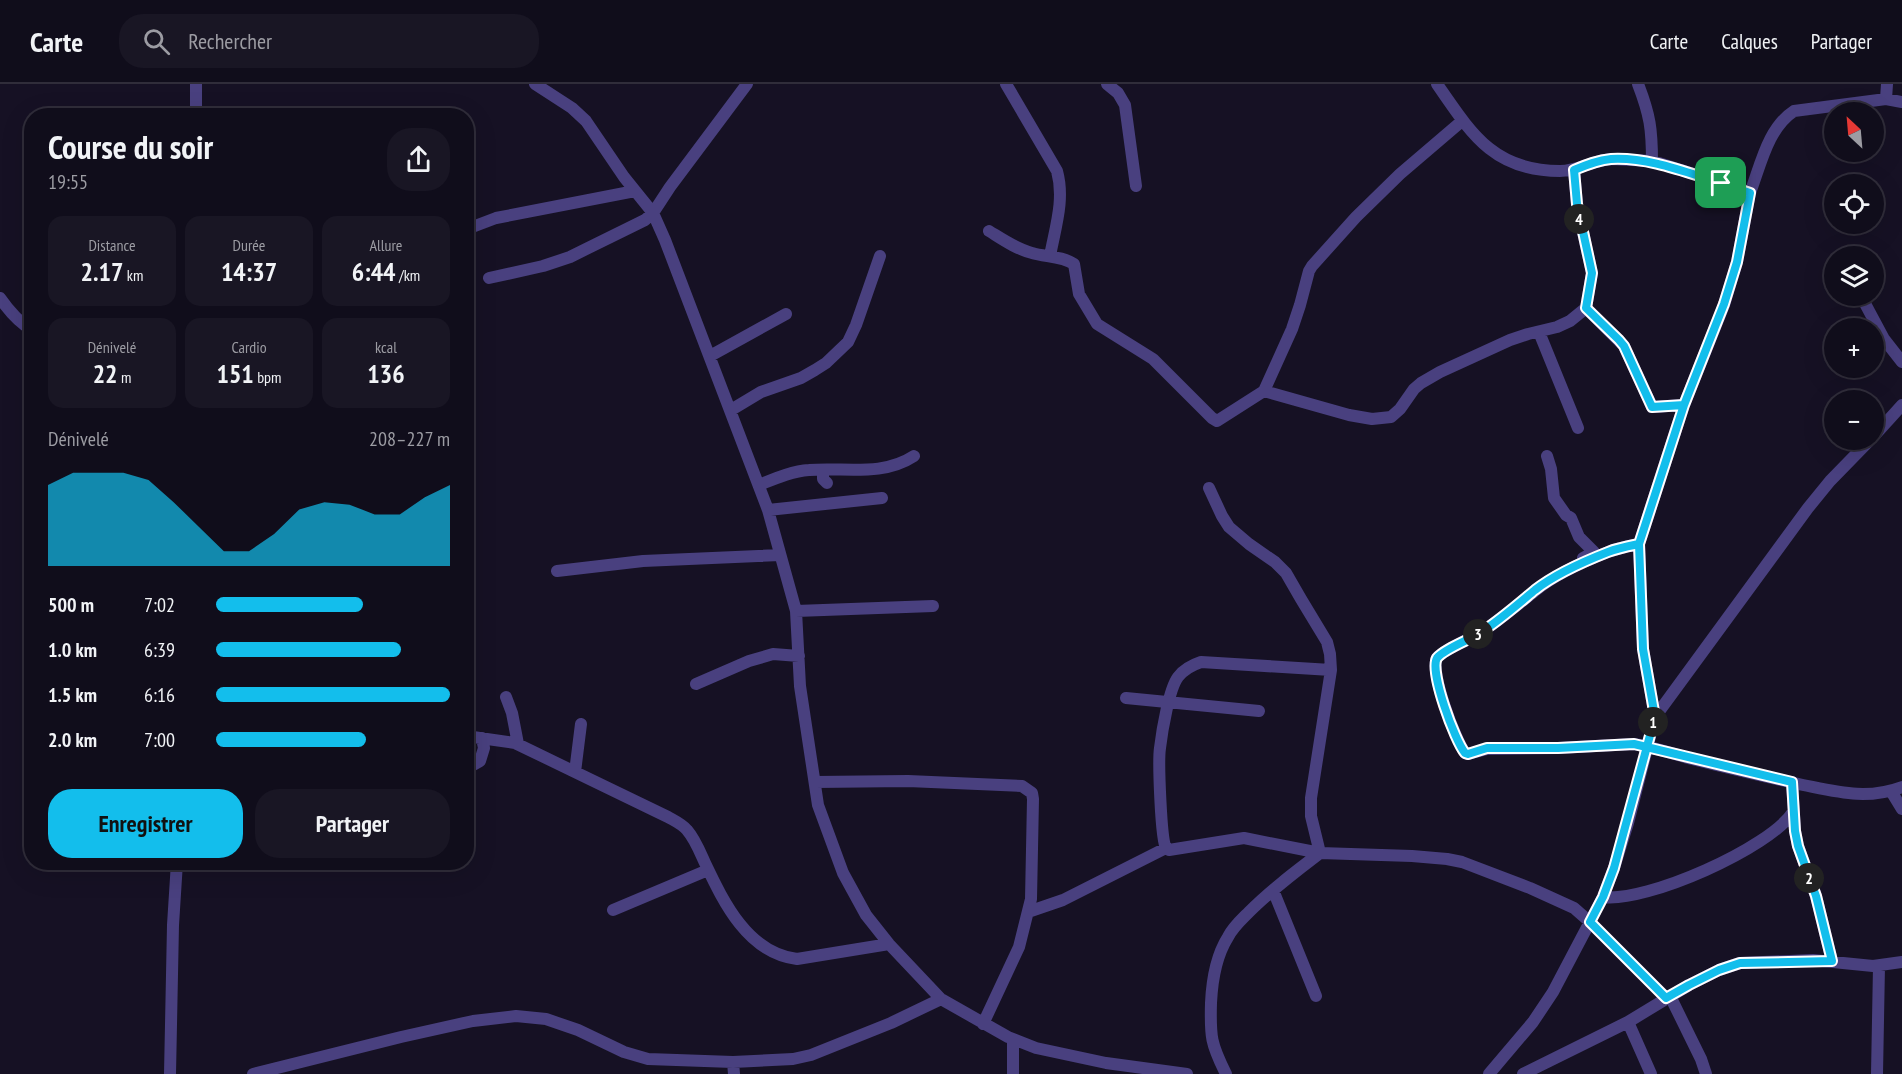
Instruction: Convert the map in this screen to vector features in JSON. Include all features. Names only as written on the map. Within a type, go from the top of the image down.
[{"type":"street","points":[[196,84],[196,108]]},
{"type":"street","points":[[535,84],[565,103],[586,121],[653,213],[665,240],[768,510],[796,611],[800,686],[818,805],[843,873],[866,915],[888,944],[941,999],[1013,1039],[1036,1048],[1106,1062],[1187,1074]]},
{"type":"street","points":[[489,278],[543,266],[570,257],[634,226],[653,213],[747,84]]},
{"type":"street","points":[[1006,84],[1056,171],[1061,185],[1059,210],[1050,256]]},
{"type":"street","points":[[1107,84],[1118,93],[1125,105],[1136,186]]},
{"type":"street","points":[[1437,84],[1462,121],[1489,149],[1509,161],[1560,171],[1574,170],[1610,159],[1652,162],[1750,193]]},
{"type":"street","points":[[1638,84],[1652,127],[1652,162]]},
{"type":"street","points":[[1886,99],[1887,84]]},
{"type":"street","points":[[1655,717],[1643,649],[1639,544],[1684,405],[1709,345],[1730,283],[1742,240],[1750,193],[1773,132],[1785,117],[1794,111],[1886,99],[1902,102]]},
{"type":"street","points":[[988,231],[1022,250],[1074,264],[1079,294],[1097,324],[1153,358],[1212,418],[1219,420],[1264,391],[1294,321],[1312,266],[1356,217],[1400,174],[1462,121]]},
{"type":"street","points":[[1264,391],[1349,415],[1372,419],[1390,417],[1400,409],[1414,389],[1429,378],[1510,340],[1570,321],[1586,308],[1592,273],[1577,204],[1574,170]]},
{"type":"street","points":[[474,226],[496,218],[635,191]]},
{"type":"street","points":[[731,410],[761,392],[801,378],[826,363],[848,342],[880,256]]},
{"type":"street","points":[[0,298],[8,310],[24,325]]},
{"type":"street","points":[[1866,306],[1884,339],[1902,362]]},
{"type":"street","points":[[1586,308],[1624,346],[1652,407],[1684,405]]},
{"type":"street","points":[[710,356],[786,314]]},
{"type":"street","points":[[1539,332],[1578,428]]},
{"type":"street","points":[[1884,425],[1902,405]]},
{"type":"street","points":[[1489,1074],[1540,1012],[1553,992],[1603,897],[1628,823],[1655,717],[1808,508],[1860,450]]},
{"type":"street","points":[[759,485],[807,470],[884,469],[904,463],[914,456]]},
{"type":"street","points":[[1547,456],[1551,469],[1554,498],[1566,515],[1571,518],[1579,537],[1594,552],[1576,562],[1579,566]]},
{"type":"street","points":[[823,470],[823,479],[827,483]]},
{"type":"street","points":[[1209,488],[1229,527],[1286,573],[1327,642],[1331,670],[1311,798],[1311,816],[1320,854]]},
{"type":"street","points":[[768,510],[882,498]]},
{"type":"street","points":[[1639,544],[1610,551],[1536,589],[1481,632],[1437,658],[1434,666],[1438,684],[1455,736],[1462,749],[1468,754],[1487,748],[1558,748],[1634,744],[1792,782],[1863,795],[1897,789],[1902,809]]},
{"type":"street","points":[[557,571],[643,561],[780,555]]},
{"type":"street","points":[[796,611],[933,606]]},
{"type":"street","points":[[696,684],[749,661],[773,654],[799,656]]},
{"type":"street","points":[[1166,848],[1162,826],[1159,749],[1169,703],[1179,676],[1192,665],[1201,662],[1331,670]]},
{"type":"street","points":[[506,698],[518,744]]},
{"type":"street","points":[[1126,698],[1258,711]]},
{"type":"street","points":[[575,772],[581,724]]},
{"type":"street","points":[[474,737],[518,744],[683,826],[692,837],[730,912],[750,936],[772,952],[783,957],[797,959],[888,944]]},
{"type":"street","points":[[474,764],[480,761],[484,748],[482,738]]},
{"type":"street","points":[[815,782],[965,782],[1022,786],[1032,793],[1031,899],[1019,946],[983,1024]]},
{"type":"street","points":[[1792,782],[1793,812],[1798,846],[1816,896],[1832,961]]},
{"type":"street","points":[[1603,897],[1613,898],[1655,890],[1738,855],[1774,832],[1793,812]]},
{"type":"street","points":[[1028,912],[1063,900],[1166,848],[1169,850],[1244,838],[1320,854],[1432,857],[1462,862],[1551,896],[1574,908],[1668,997],[1701,1059],[1706,1074]]},
{"type":"street","points":[[1226,1074],[1214,1051],[1210,1033],[1211,996],[1215,969],[1228,936],[1261,899],[1320,854]]},
{"type":"street","points":[[170,1074],[176,870]]},
{"type":"street","points":[[613,910],[708,870]]},
{"type":"street","points":[[1273,890],[1316,996]]},
{"type":"street","points":[[1523,1074],[1628,1022],[1704,978],[1740,963],[1832,961],[1879,966],[1902,962]]},
{"type":"street","points":[[1877,1074],[1879,966]]},
{"type":"street","points":[[253,1074],[452,1026],[516,1016],[546,1019],[578,1030],[624,1052],[648,1059],[733,1068],[811,1055],[891,1023],[941,999]]},
{"type":"street","points":[[1628,1022],[1652,1074]]},
{"type":"street","points":[[1013,1039],[1013,1074]]},
{"type":"route","points":[[1721,183],[1652,162],[1610,159],[1574,170],[1577,204],[1592,273],[1586,308],[1624,346],[1652,407],[1684,405],[1667,456],[1639,544],[1610,551],[1536,589],[1520,604],[1481,632],[1437,658],[1434,666],[1455,736],[1462,749],[1468,754],[1487,748],[1558,748],[1634,744],[1647,746],[1694,760],[1792,782],[1793,812],[1798,846],[1822,916],[1832,961],[1740,963],[1719,970],[1666,998],[1590,922],[1614,868],[1628,823],[1647,746],[1655,717],[1643,649],[1639,544],[1684,405],[1724,304],[1742,240],[1750,193],[1721,183]]}]
